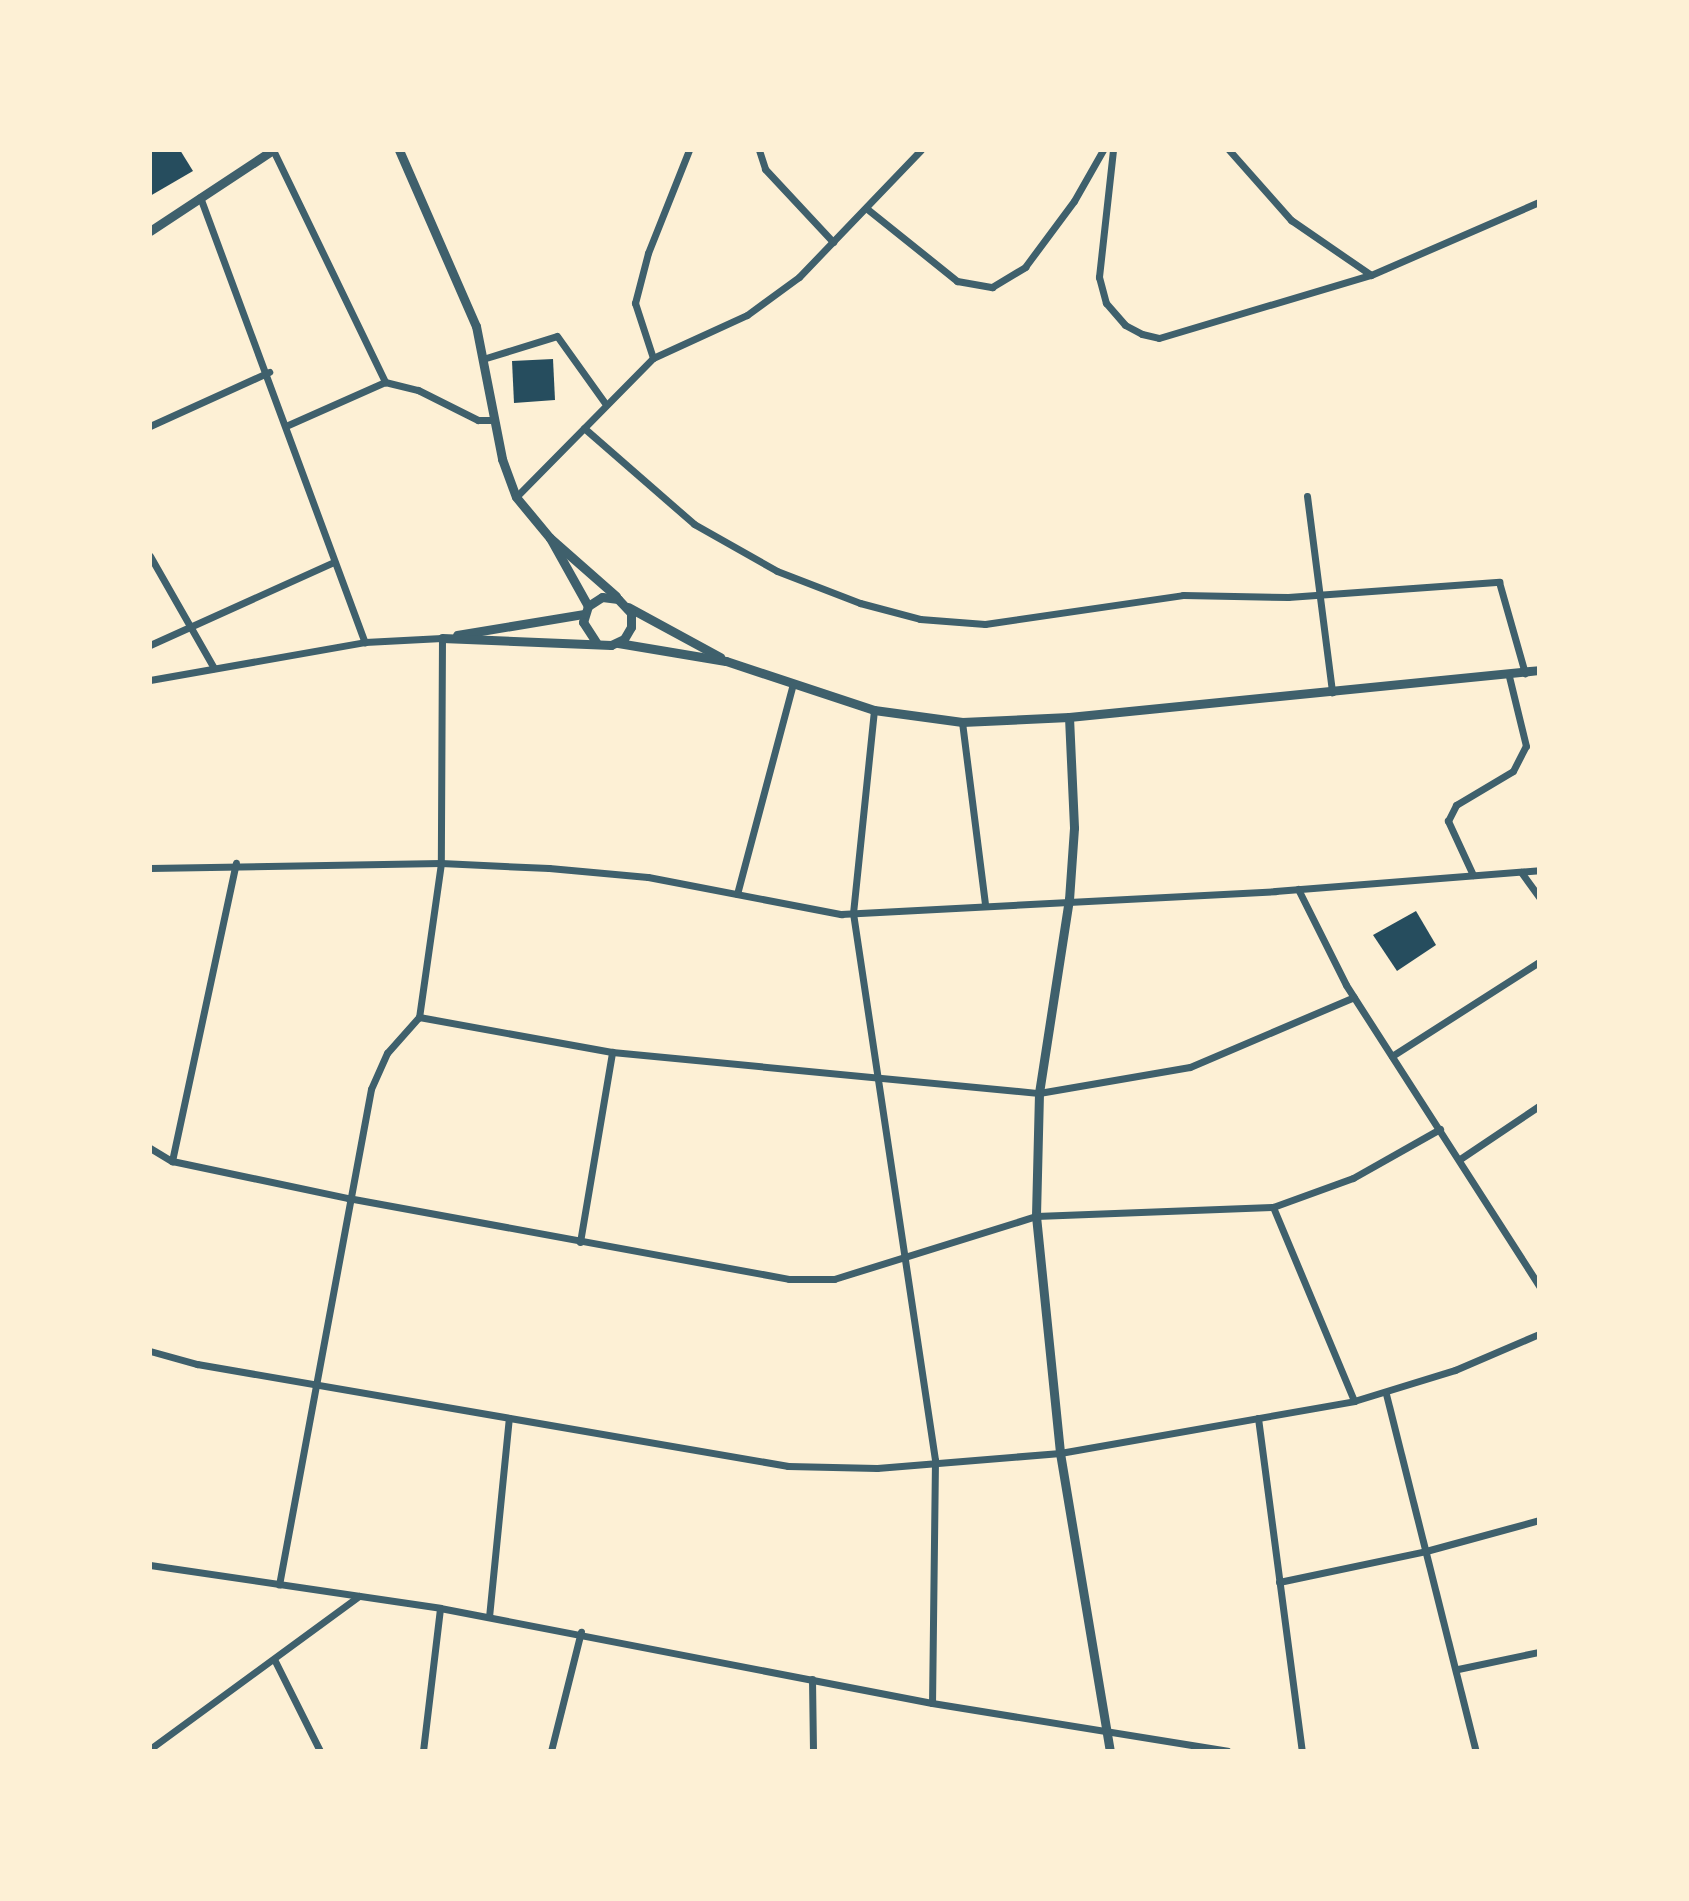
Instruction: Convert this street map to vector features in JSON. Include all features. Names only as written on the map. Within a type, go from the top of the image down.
[{"type":"street","points":[[150,231],[273,150],[385,382]]},
{"type":"street","points":[[399,150],[486,358],[494,420],[516,497],[550,538],[628,607],[726,661]]},
{"type":"street","points":[[653,358],[635,303],[648,253],[689,150]]},
{"type":"street","points":[[759,150],[765,169],[833,242]]},
{"type":"street","points":[[516,497],[605,403],[653,358],[773,299],[921,150]]},
{"type":"street","points":[[866,208],[957,281],[992,287],[1025,267],[1074,201],[1103,150]]},
{"type":"street","points":[[1113,150],[1099,277],[1106,303],[1125,325],[1159,338],[1371,275],[1539,202]]},
{"type":"street","points":[[1229,150],[1291,220],[1371,275]]},
{"type":"street","points":[[200,197],[269,372],[334,562],[365,642]]},
{"type":"street","points":[[486,358],[557,336],[605,403]]},
{"type":"street","points":[[150,426],[269,372]]},
{"type":"street","points":[[288,425],[385,382],[418,390],[465,416],[494,420]]},
{"type":"street","points":[[584,428],[694,524],[777,571],[860,603],[920,619],[985,624],[1183,595],[1319,594],[1499,582],[1525,673]]},
{"type":"street","points":[[1307,496],[1332,692]]},
{"type":"street","points":[[550,538],[586,610],[585,630],[596,642]]},
{"type":"street","points":[[150,556],[214,668]]},
{"type":"street","points":[[150,645],[334,562]]},
{"type":"street","points":[[442,638],[586,610],[602,597],[618,599]]},
{"type":"street","points":[[618,643],[631,627],[628,607]]},
{"type":"street","points":[[279,1585],[348,1198],[371,1089],[387,1053],[419,1017],[441,863],[442,638]]},
{"type":"street","points":[[150,680],[365,642],[442,638],[618,643],[726,661],[874,710],[962,722],[1069,717],[1509,676],[1539,670]]},
{"type":"street","points":[[1473,875],[1448,821],[1456,805],[1513,771],[1526,746],[1509,676]]},
{"type":"street","points":[[737,894],[793,683]]},
{"type":"street","points":[[874,710],[853,913],[935,1460],[932,1703]]},
{"type":"street","points":[[1069,717],[1074,828],[1069,899],[1039,1093],[1036,1216],[1060,1453],[1089,1646],[1110,1751]]},
{"type":"street","points":[[962,722],[985,904]]},
{"type":"street","points":[[172,1161],[236,863]]},
{"type":"street","points":[[150,868],[236,863],[441,863],[648,877],[853,913],[1298,889],[1539,870]]},
{"type":"street","points":[[1521,872],[1539,897]]},
{"type":"street","points":[[1298,889],[1354,997],[1539,1286]]},
{"type":"street","points":[[1392,1056],[1539,962]]},
{"type":"street","points":[[419,1017],[612,1052],[878,1081],[1039,1093],[1190,1067],[1354,997]]},
{"type":"street","points":[[580,1242],[612,1052]]},
{"type":"street","points":[[1460,1159],[1539,1106]]},
{"type":"street","points":[[150,1148],[172,1161],[348,1198],[789,1279],[834,1279],[907,1259],[1036,1216],[1273,1207],[1353,1178],[1440,1129]]},
{"type":"street","points":[[1273,1207],[1354,1401]]},
{"type":"street","points":[[150,1351],[314,1384],[788,1466],[877,1468],[935,1460],[1060,1453],[1354,1401],[1386,1394],[1539,1334]]},
{"type":"street","points":[[1386,1394],[1458,1669],[1476,1751]]},
{"type":"street","points":[[489,1617],[509,1418]]},
{"type":"street","points":[[1258,1418],[1302,1751]]},
{"type":"street","points":[[1279,1582],[1426,1551],[1539,1520]]},
{"type":"street","points":[[150,1565],[581,1632],[932,1703],[1108,1729],[1227,1751]]},
{"type":"street","points":[[150,1749],[275,1661],[359,1596]]},
{"type":"street","points":[[423,1751],[440,1608]]},
{"type":"street","points":[[551,1751],[581,1632]]},
{"type":"street","points":[[1458,1669],[1539,1652]]},
{"type":"street","points":[[275,1661],[320,1751]]},
{"type":"street","points":[[812,1679],[813,1751]]},
{"type":"building","points":[[150,150],[180,150],[193,171],[150,196]]},
{"type":"building","points":[[553,359],[555,400],[514,403],[512,361]]},
{"type":"building","points":[[1416,911],[1436,945],[1397,971],[1373,935]]}]
